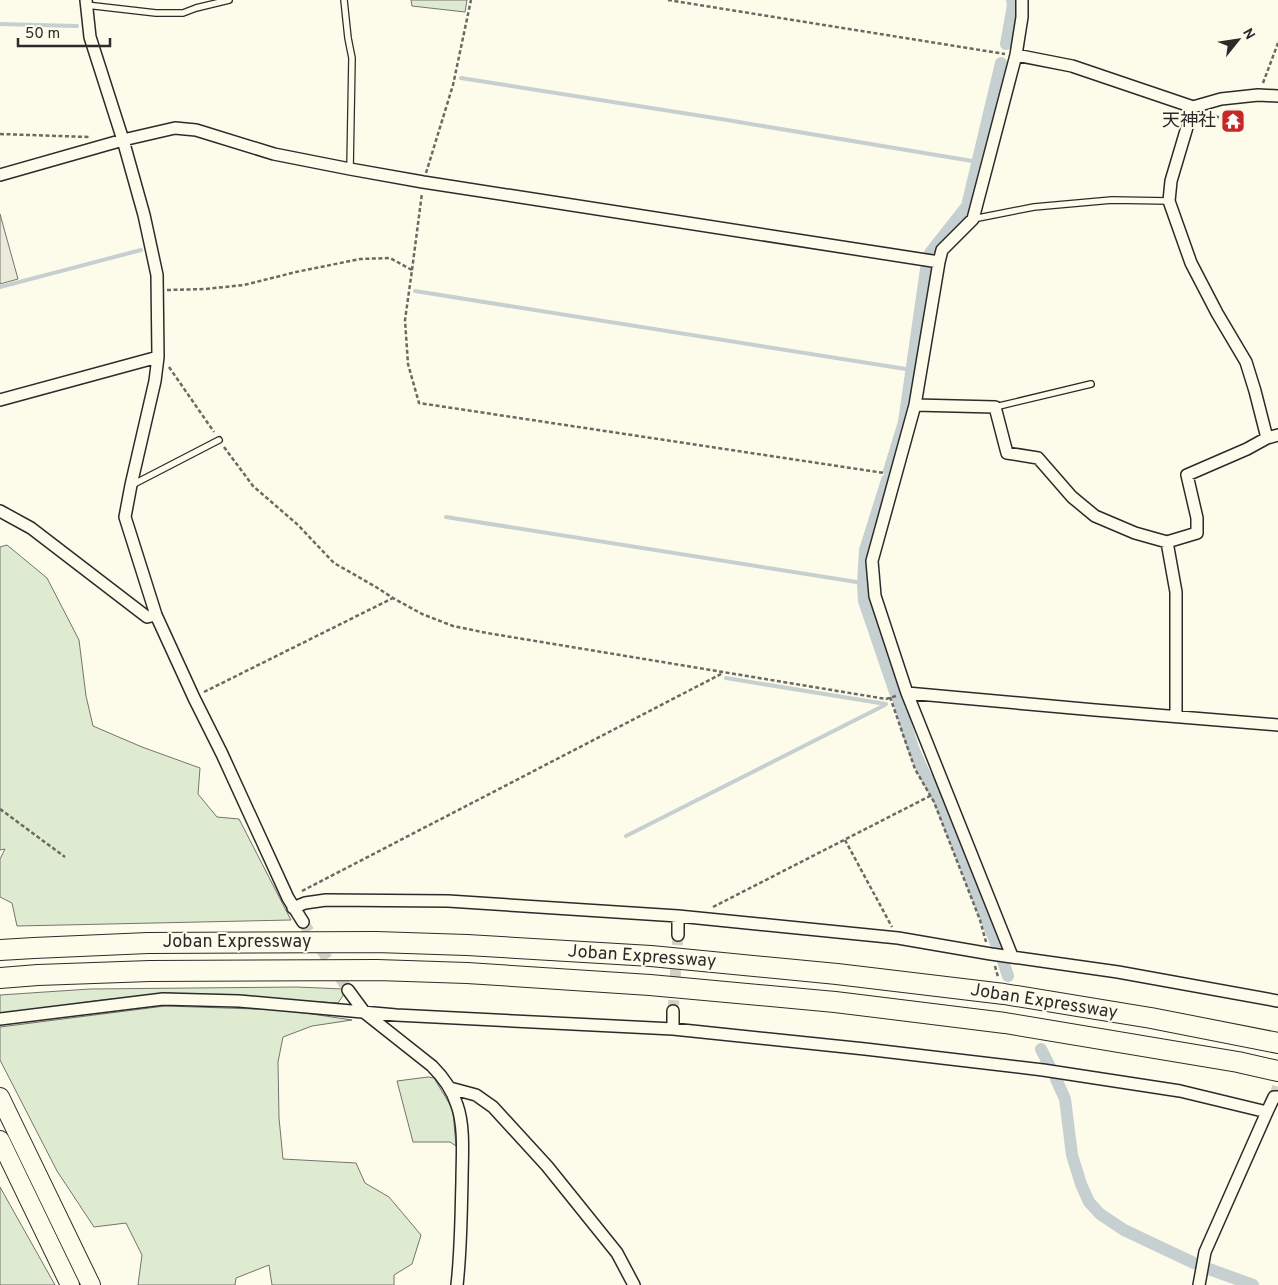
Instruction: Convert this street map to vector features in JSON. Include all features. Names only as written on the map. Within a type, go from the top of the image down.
[{"type":"highway","name":"Joban Expressway","points":[[0,950],[148,943],[376,942],[467,945],[652,956],[837,974],[1004,994],[1151,1018],[1278,1043]]},
{"type":"highway","name":"Joban Expressway","points":[[0,978],[150,971],[377,970],[467,973],[650,985],[835,1002],[1005,1023],[1238,1062],[1278,1071]]},
{"type":"main road","points":[[0,1097],[91,1285]]},
{"type":"main road","points":[[0,1140],[70,1285]]},
{"type":"street","points":[[1012,956],[907,693],[875,596],[872,561],[915,405],[938,262],[942,250],[973,219],[1016,56],[1022,17],[1022,0]]},
{"type":"street","points":[[86,3],[90,37],[123,140],[144,215],[155,265],[158,290],[158,357],[155,381],[125,517],[156,615],[290,903],[303,922]]},
{"type":"street","points":[[1016,56],[1072,66],[1193,107],[1221,99],[1258,95],[1278,96]]},
{"type":"street","points":[[915,405],[995,407],[1007,452],[1038,458],[1072,497],[1095,516],[1135,533],[1167,542],[1196,533],[1197,518],[1187,475],[1273,437],[1246,362],[1217,313],[1191,263],[1169,202],[1171,181],[1193,107]]},
{"type":"street","points":[[0,175],[123,140],[175,128],[196,130],[274,154],[423,182],[938,262]]},
{"type":"street","points":[[0,400],[158,357]]},
{"type":"street","points":[[0,511],[31,528],[147,617],[156,615]]},
{"type":"street","points":[[1167,542],[1176,592],[1176,716]]},
{"type":"street","points":[[907,693],[1278,724]]},
{"type":"street","points":[[290,903],[326,900],[448,901],[678,916],[898,938],[991,954],[1118,972],[1278,1001]]},
{"type":"street","points":[[678,916],[678,935]]},
{"type":"street","points":[[348,990],[365,1012],[442,1076],[458,1106],[461,1124],[462,1157],[460,1256],[457,1285]]},
{"type":"street","points":[[0,1018],[164,999],[240,1001],[365,1012],[673,1029],[1042,1070],[1180,1091],[1267,1112]]},
{"type":"street","points":[[673,1011],[673,1029]]},
{"type":"street","points":[[450,1088],[476,1095],[493,1107],[547,1166],[616,1253],[634,1285]]},
{"type":"street","points":[[1199,1285],[1205,1252],[1274,1097],[1278,1097]]},
{"type":"lane","points":[[195,0],[196,8]]},
{"type":"lane","points":[[86,3],[156,13],[183,13],[229,0]]},
{"type":"lane","points":[[344,0],[352,58],[350,169]]},
{"type":"lane","points":[[973,219],[1034,207],[1112,200],[1169,202]]},
{"type":"lane","points":[[995,407],[1091,384]]},
{"type":"lane","points":[[131,485],[219,440]]},
{"type":"path","points":[[471,0],[453,85],[423,182],[405,320],[408,364],[419,403],[896,475]]},
{"type":"path","points":[[668,0],[1016,56]]},
{"type":"path","points":[[1258,95],[1278,43]]},
{"type":"path","points":[[0,134],[96,138]]},
{"type":"path","points":[[158,290],[205,289],[244,285],[360,259],[390,258],[412,270]]},
{"type":"path","points":[[158,357],[168,364],[219,440],[253,486],[298,525],[334,563],[422,614],[453,626],[487,633],[724,672],[886,698],[907,693]]},
{"type":"path","points":[[194,698],[393,598]]},
{"type":"path","points":[[290,903],[724,672]]},
{"type":"path","points":[[890,697],[915,769],[930,796],[980,920],[991,954]]},
{"type":"path","points":[[693,918],[930,796]]},
{"type":"path","points":[[0,809],[65,857]]},
{"type":"path","points":[[845,840],[898,938]]},
{"type":"green space","points":[[411,0],[467,0],[465,12],[412,6]]},
{"type":"green space","points":[[7,545],[47,578],[79,640],[86,696],[93,726],[142,747],[200,768],[198,794],[217,817],[239,819],[291,920],[17,926],[12,903],[0,897],[0,859],[5,849],[0,850],[0,547]]},
{"type":"green space","points":[[297,987],[343,989],[344,994],[338,1003],[168,993],[0,1014],[0,995],[90,989]]},
{"type":"green space","points":[[165,1006],[285,1010],[352,1020],[312,1026],[283,1037],[278,1062],[279,1118],[283,1159],[356,1163],[365,1183],[389,1197],[421,1235],[412,1264],[394,1275],[394,1285],[272,1285],[269,1265],[236,1278],[235,1285],[138,1285],[142,1255],[126,1223],[94,1227],[57,1171],[0,1060],[0,1027]]},
{"type":"green space","points":[[434,1078],[453,1112],[456,1146],[450,1142],[413,1142],[397,1081]]},
{"type":"green space","points":[[0,1187],[55,1285],[0,1285]]},
{"type":"shaded area","points":[[0,214],[18,279],[0,284]]},
{"type":"building","name":"天神社","points":[[1231,118],[1235,119],[1235,124],[1230,124]]},
{"type":"waterway","points":[[1006,44],[1013,5],[1012,0]]},
{"type":"waterway","points":[[0,24],[77,26]]},
{"type":"waterway","points":[[930,253],[967,206],[1001,63]]},
{"type":"waterway","points":[[461,78],[978,162]]},
{"type":"waterway","points":[[0,287],[141,250]]},
{"type":"waterway","points":[[889,471],[904,422],[926,269]]},
{"type":"waterway","points":[[415,291],[912,370]]},
{"type":"waterway","points":[[887,480],[865,550],[863,583],[864,601],[895,692]]},
{"type":"waterway","points":[[446,517],[863,583]]},
{"type":"waterway","points":[[726,678],[886,704]]},
{"type":"waterway","points":[[898,699],[913,748],[940,802],[997,946]]},
{"type":"waterway","points":[[626,836],[886,704]]},
{"type":"waterway","points":[[1003,961],[1008,976]]},
{"type":"waterway","points":[[1041,1049],[1050,1067]]},
{"type":"waterway","points":[[1056,1079],[1065,1099],[1072,1155],[1089,1202],[1100,1214],[1124,1230],[1194,1263]]},
{"type":"waterway","points":[[1209,1269],[1253,1285]]},
{"type":"tunnel","points":[[303,922],[348,990]]},
{"type":"tunnel","points":[[673,1011],[678,935]]},
{"type":"tunnel","points":[[1274,1097],[1278,1086]]},
{"type":"place","name":"天神社","points":[[1233,121]]}]
